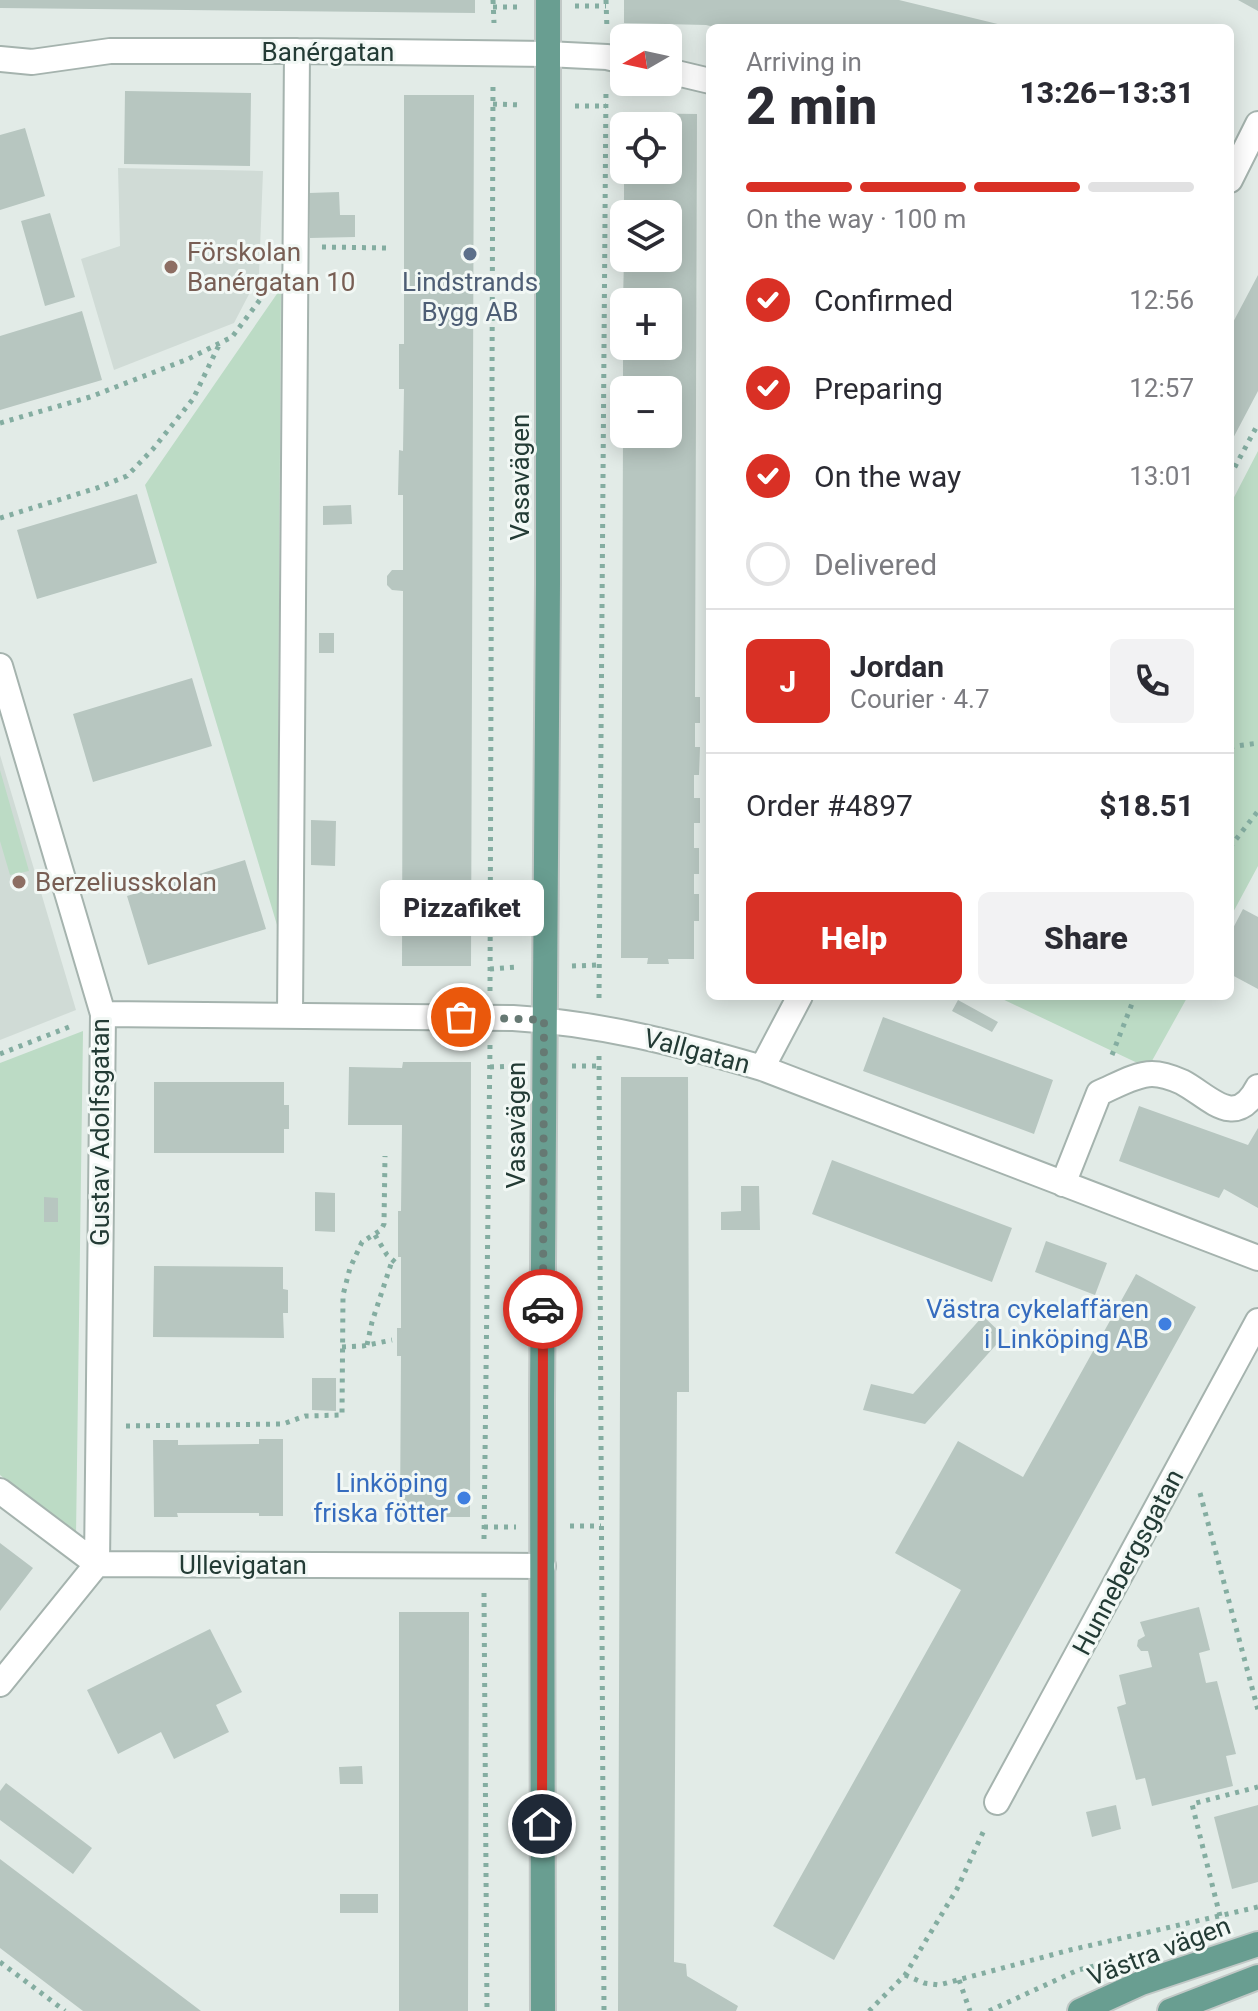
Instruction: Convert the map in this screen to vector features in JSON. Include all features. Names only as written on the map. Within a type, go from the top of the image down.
[{"type":"main road","name":"Vasavägen","points":[[543,2011],[542,1400],[548,0]]},
{"type":"main road","name":"Västra vägen","points":[[1080,2011],[1141,1983],[1258,1944]]},
{"type":"main road","points":[[1170,2011],[1258,1977]]},
{"type":"street","name":"Banérgatan","points":[[0,59],[32,62],[110,51],[547,54],[610,58]]},
{"type":"street","points":[[290,1015],[297,51]]},
{"type":"street","name":"Banérgatan","points":[[0,76],[32,62]]},
{"type":"street","points":[[682,74],[706,80]]},
{"type":"street","points":[[1234,172],[1258,124]]},
{"type":"street","name":"Gustav Adolfsgatan","points":[[0,666],[103,1014],[97,1564]]},
{"type":"street","points":[[762,1068],[798,1000]]},
{"type":"street","name":"Vallgatan","points":[[103,1014],[544,1020],[644,1036],[762,1068],[1258,1258]]},
{"type":"street","points":[[1063,1184],[1099,1093],[1150,1074],[1184,1083],[1200,1096],[1223,1107],[1238,1108],[1251,1100],[1258,1087]]},
{"type":"street","name":"Hunnebergsgatan","points":[[997,1802],[1258,1321]]},
{"type":"street","points":[[0,1491],[97,1564],[0,1684]]},
{"type":"street","name":"Ullevigatan","points":[[97,1564],[543,1566]]},
{"type":"path","points":[[0,423],[90,397],[188,359],[232,337],[296,247],[390,248]]},
{"type":"path","points":[[0,518],[127,476],[193,399],[219,344]]},
{"type":"path","points":[[1234,469],[1258,424]]},
{"type":"path","points":[[1234,746],[1258,743]]},
{"type":"path","points":[[1234,842],[1258,811]]},
{"type":"path","points":[[1099,1093],[1133,1000]]},
{"type":"path","points":[[0,1054],[103,1014]]},
{"type":"path","points":[[97,1426],[283,1424],[305,1416],[342,1415],[343,1295],[350,1268],[362,1242],[375,1235],[384,1224],[385,1156]]},
{"type":"path","points":[[367,1345],[394,1262],[375,1235]]},
{"type":"path","points":[[342,1347],[392,1340]]},
{"type":"path","points":[[1198,1484],[1258,1710]]},
{"type":"path","points":[[1220,1916],[1192,1804],[1258,1787]]},
{"type":"path","points":[[869,2011],[905,1975],[957,1889],[997,1802]]},
{"type":"path","points":[[905,1975],[939,1985],[1070,1950],[1258,1907]]},
{"type":"path","points":[[1131,1937],[1132,1947]]},
{"type":"path","points":[[989,2011],[1078,1970],[1119,1961]]},
{"type":"path","points":[[0,1962],[65,2011]]},
{"type":"path","points":[[959,1980],[970,2011]]},
{"type":"shaded area","name":"Förskolan Banérgatan 10","points":[[118,168],[263,171],[259,275],[234,323],[114,370],[81,259],[120,246]]},
{"type":"shaded area","name":"Berzeliusskolan","points":[[0,755],[76,1010],[0,1040]]},
{"type":"green space","points":[[281,288],[277,925],[145,485]]},
{"type":"green space","points":[[1258,451],[1258,866],[1234,911],[1234,497]]},
{"type":"green space","points":[[0,770],[29,871],[10,875],[0,841]]},
{"type":"green space","points":[[1004,1000],[1186,1000],[1148,1068]]},
{"type":"green space","points":[[83,1031],[76,1536],[0,1475],[0,1063]]},
{"type":"building","points":[[0,0],[475,0],[475,13],[0,8]]},
{"type":"building","points":[[624,0],[899,0],[998,24],[706,25],[624,23]]},
{"type":"building","points":[[1238,0],[1258,0],[1258,11]]},
{"type":"building","points":[[125,91],[251,93],[250,166],[124,164]]},
{"type":"building","points":[[404,95],[474,95],[471,966],[402,966],[403,591],[392,590],[387,585],[387,576],[392,570],[403,570],[403,495],[398,495],[399,450],[403,451],[404,389],[399,389],[399,344],[404,344]]},
{"type":"building","points":[[682,114],[697,114],[695,697],[700,697],[700,723],[695,723],[695,747],[700,747],[699,775],[694,775],[694,798],[700,798],[700,823],[694,823],[694,848],[699,848],[699,874],[694,874],[694,894],[699,894],[699,921],[694,921],[694,959],[668,959],[669,964],[647,964],[648,958],[621,958],[623,448],[682,448],[682,376],[623,376],[623,360],[682,360],[682,288],[623,288],[624,272],[682,272],[682,200],[624,200],[624,184],[682,184]]},
{"type":"building","points":[[25,128],[45,196],[0,210],[0,135]]},
{"type":"building","points":[[339,192],[340,215],[355,215],[355,237],[310,238],[309,193]]},
{"type":"building","points":[[50,213],[75,297],[45,306],[21,221]]},
{"type":"building","points":[[1258,275],[1258,391],[1234,436],[1234,320]]},
{"type":"building","points":[[82,311],[102,380],[0,410],[0,336]]},
{"type":"building","points":[[137,494],[157,563],[37,599],[17,530]]},
{"type":"building","points":[[351,505],[352,524],[323,525],[323,506]]},
{"type":"building","points":[[319,633],[334,633],[334,653],[319,653]]},
{"type":"building","points":[[192,678],[212,746],[93,782],[73,714]]},
{"type":"building","points":[[311,820],[336,821],[335,866],[311,865]]},
{"type":"building","points":[[245,860],[266,929],[148,965],[127,896]]},
{"type":"building","points":[[1243,909],[1258,917],[1258,989],[1234,976],[1234,926]]},
{"type":"building","points":[[958,1000],[998,1022],[992,1032],[952,1011]]},
{"type":"building","points":[[883,1017],[1053,1080],[1034,1134],[863,1071]]},
{"type":"building","points":[[403,1062],[471,1062],[470,1517],[400,1517],[401,1356],[397,1356],[397,1328],[401,1328],[398,1211],[401,1211],[402,1125],[348,1125],[349,1067],[402,1068]]},
{"type":"building","points":[[621,1077],[688,1077],[689,1392],[677,1392],[674,1962],[686,1964],[687,1976],[738,2006],[736,2011],[618,2011]]},
{"type":"building","points":[[154,1082],[284,1082],[284,1105],[289,1105],[289,1129],[284,1129],[284,1153],[154,1153]]},
{"type":"building","points":[[1139,1106],[1248,1145],[1258,1128],[1258,1208],[1224,1189],[1219,1198],[1119,1161]]},
{"type":"building","points":[[832,1160],[1012,1228],[992,1282],[812,1214]]},
{"type":"building","points":[[741,1186],[759,1186],[760,1230],[721,1230],[721,1212],[741,1211]]},
{"type":"building","points":[[315,1192],[335,1193],[335,1232],[315,1231]]},
{"type":"building","points":[[44,1197],[58,1198],[58,1222],[44,1222]]},
{"type":"building","points":[[1046,1241],[1107,1263],[1095,1295],[1035,1272]]},
{"type":"building","points":[[154,1266],[283,1267],[283,1289],[288,1290],[288,1313],[283,1313],[284,1338],[153,1337]]},
{"type":"building","points":[[1136,1274],[1196,1307],[834,1960],[773,1926],[961,1590],[895,1553],[958,1441],[1023,1477]]},
{"type":"building","points":[[983,1316],[1004,1336],[925,1424],[863,1410],[871,1384],[913,1394]]},
{"type":"building","points":[[312,1378],[336,1378],[336,1411],[312,1410]]},
{"type":"building","points":[[259,1439],[283,1439],[283,1516],[177,1513],[178,1517],[154,1517],[153,1440],[178,1440],[178,1445],[259,1444]]},
{"type":"building","points":[[0,1543],[33,1568],[0,1611]]},
{"type":"building","points":[[1199,1607],[1210,1650],[1199,1653],[1206,1683],[1217,1681],[1236,1754],[1226,1756],[1233,1786],[1152,1806],[1145,1778],[1136,1780],[1117,1707],[1126,1704],[1119,1675],[1152,1667],[1148,1651],[1141,1651],[1137,1646],[1138,1640],[1145,1636],[1140,1622]]},
{"type":"building","points":[[399,1612],[469,1612],[468,2011],[399,2011]]},
{"type":"building","points":[[210,1629],[242,1692],[216,1705],[229,1732],[174,1759],[161,1732],[118,1754],[87,1690]]},
{"type":"building","points":[[362,1766],[363,1784],[340,1784],[339,1767]]},
{"type":"building","points":[[6,1783],[92,1848],[73,1874],[0,1820],[0,1791]]},
{"type":"building","points":[[1116,1805],[1121,1829],[1092,1837],[1086,1812]]},
{"type":"building","points":[[1258,1805],[1258,1882],[1232,1889],[1214,1817]]},
{"type":"building","points":[[0,1859],[201,2011],[83,2011],[0,1948]]},
{"type":"building","points":[[340,1894],[378,1894],[378,1913],[340,1913]]},
{"type":"way so far","points":[[461,1017],[544,1020],[543,1309]]},
{"type":"place","name":"Lindstrands Bygg AB","points":[[470,254]]},
{"type":"place","name":"Förskolan Banérgatan 10","points":[[171,267]]},
{"type":"place","name":"Berzeliusskolan","points":[[19,882]]},
{"type":"place","name":"Pizzafiket","points":[[461,1017]]},
{"type":"place","name":"Västra cykelaffären i Linköping AB","points":[[1165,1324]]},
{"type":"place","name":"Linköping friska fötter","points":[[464,1498]]},
{"type":"route","points":[[542,1824],[543,1309]]}]
